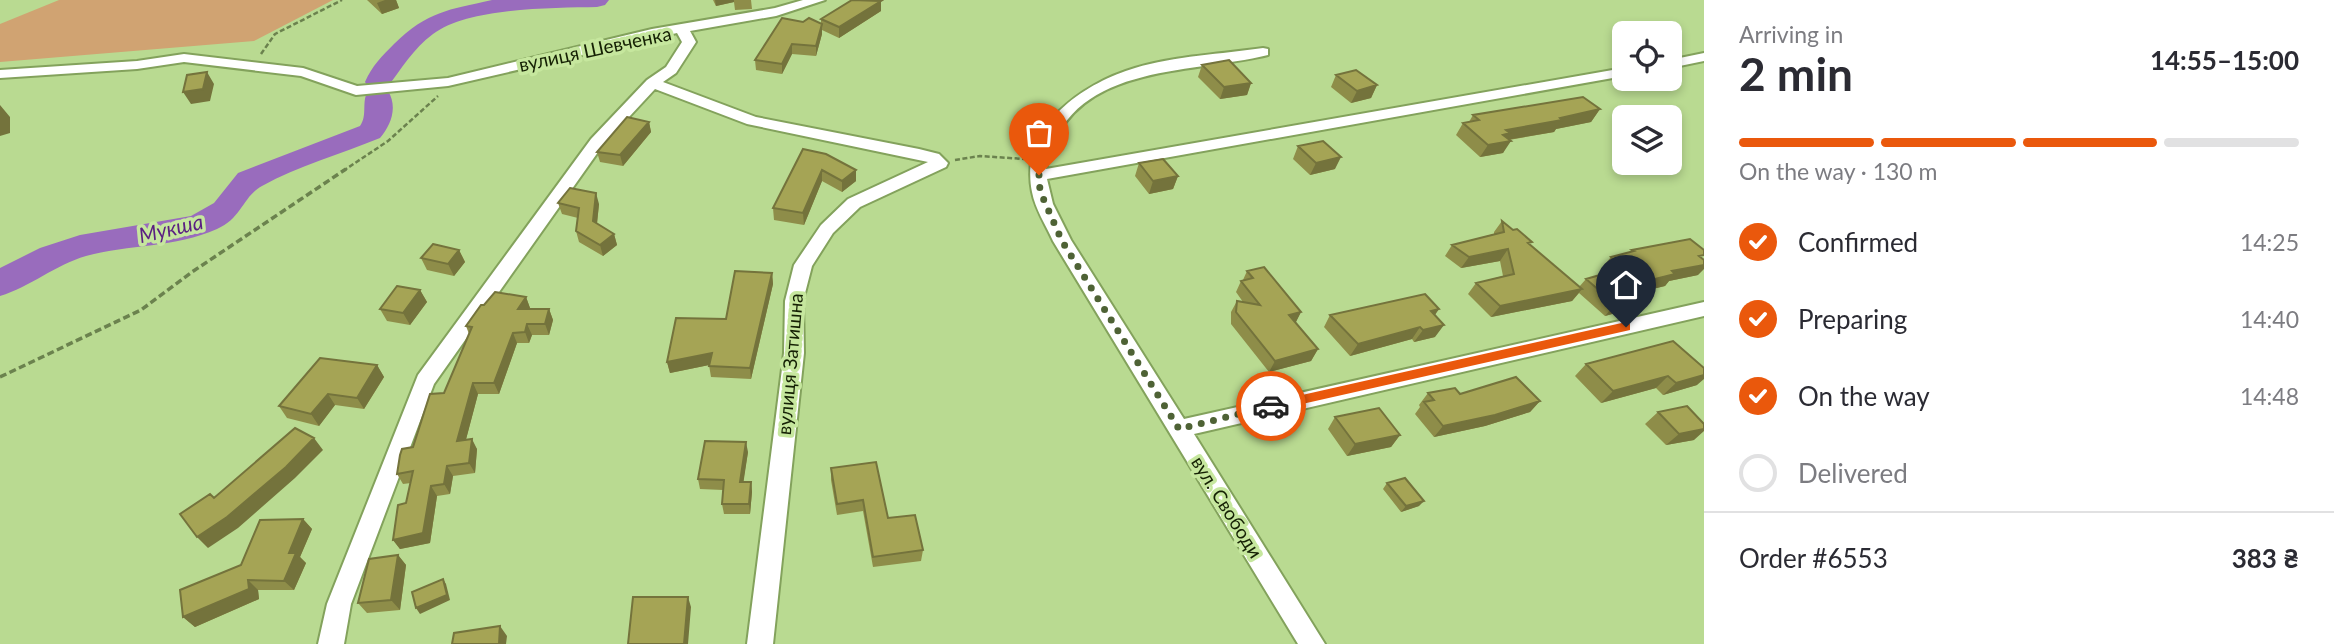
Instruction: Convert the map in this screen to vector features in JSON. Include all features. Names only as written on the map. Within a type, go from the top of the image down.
[{"type":"street","points":[[683,30],[701,23],[776,12],[818,0]]},
{"type":"street","name":"вулиця Шевченка","points":[[0,77],[21,72],[137,65],[184,58],[253,64],[303,72],[356,91],[448,82],[652,33],[683,30],[689,42],[671,70],[652,83],[597,142],[425,381],[339,604],[331,644]]},
{"type":"street","points":[[1263,52],[1121,77],[1076,101],[1047,134],[1040,167],[1612,74]]},
{"type":"street","points":[[1682,62],[1704,57]]},
{"type":"street","points":[[652,83],[752,121],[919,154],[940,163]]},
{"type":"street","name":"вулиця Затишна","points":[[760,644],[794,354],[794,300],[803,265],[827,229],[854,203],[940,163]]},
{"type":"street","name":"вул. Свободи","points":[[1040,167],[1040,191],[1062,241],[1312,644]]},
{"type":"street","points":[[1179,429],[1704,309]]},
{"type":"path","points":[[253,64],[275,34],[342,0]]},
{"type":"path","points":[[0,377],[141,310],[204,264],[388,141],[441,93],[448,82]]},
{"type":"path","points":[[940,163],[980,156],[1040,167]]},
{"type":"shaded area","points":[[59,0],[333,0],[254,41],[0,62],[0,24]]},
{"type":"building","points":[[852,0],[881,1],[839,27],[821,19]]},
{"type":"building","points":[[782,18],[803,22],[809,18],[822,24],[816,46],[792,44],[782,64],[755,60]]},
{"type":"building","points":[[1229,60],[1251,83],[1224,87],[1202,65]]},
{"type":"building","points":[[1356,70],[1377,85],[1357,91],[1336,75]]},
{"type":"building","points":[[207,72],[203,89],[183,92],[187,75]]},
{"type":"building","points":[[1583,97],[1600,109],[1560,118],[1562,120],[1506,130],[1510,133],[1503,135],[1511,141],[1488,145],[1463,123],[1479,120],[1473,115]]},
{"type":"building","points":[[627,117],[649,122],[620,155],[597,152]]},
{"type":"building","points":[[1323,141],[1341,157],[1316,163],[1298,146]]},
{"type":"building","points":[[803,149],[826,154],[856,170],[842,181],[822,170],[803,213],[773,208]]},
{"type":"building","points":[[1163,159],[1178,176],[1153,181],[1139,163]]},
{"type":"building","points":[[570,188],[596,193],[593,221],[614,234],[600,245],[576,231],[579,208],[558,203]]},
{"type":"building","points":[[1502,221],[1513,230],[1517,229],[1532,242],[1528,243],[1582,289],[1500,306],[1476,283],[1514,274],[1508,249],[1469,257],[1452,245],[1504,232]]},
{"type":"building","points":[[1690,239],[1704,250],[1704,255],[1699,256],[1704,260],[1704,265],[1672,271],[1675,274],[1635,284],[1648,295],[1615,304],[1586,279],[1624,268],[1611,257],[1634,251],[1632,250]]},
{"type":"building","points":[[433,244],[459,250],[448,264],[421,258]]},
{"type":"building","points":[[1264,267],[1301,312],[1289,315],[1318,349],[1275,361],[1236,312],[1237,301],[1260,305],[1241,281],[1253,278],[1247,271]]},
{"type":"building","points":[[735,271],[772,273],[750,368],[709,366],[712,353],[667,362],[676,318],[726,319]]},
{"type":"building","points":[[397,286],[420,290],[403,313],[380,309]]},
{"type":"building","points":[[495,292],[526,297],[518,309],[549,309],[545,324],[527,324],[525,332],[513,333],[494,383],[473,383],[457,441],[472,439],[469,463],[447,466],[444,484],[431,486],[423,533],[393,540],[398,505],[406,503],[413,471],[397,474],[402,449],[413,447],[430,394],[444,393],[472,327],[466,326],[481,305]]},
{"type":"building","points":[[1425,294],[1439,309],[1431,311],[1444,325],[1423,330],[1420,327],[1358,344],[1330,315]]},
{"type":"building","points":[[1673,341],[1704,368],[1704,375],[1676,383],[1668,376],[1613,391],[1586,364]]},
{"type":"building","points":[[320,358],[377,365],[357,398],[328,394],[311,414],[279,406]]},
{"type":"building","points":[[1516,377],[1540,401],[1495,415],[1443,426],[1424,402],[1434,400],[1428,393],[1455,388],[1460,394]]},
{"type":"building","points":[[1687,406],[1704,424],[1704,429],[1679,434],[1658,412]]},
{"type":"building","points":[[1379,408],[1400,435],[1355,444],[1335,417]]},
{"type":"building","points":[[295,428],[314,438],[286,467],[227,517],[197,537],[180,514],[210,494],[214,498]]},
{"type":"building","points":[[705,441],[746,442],[740,482],[751,482],[749,504],[722,504],[724,480],[698,479]]},
{"type":"building","points":[[876,462],[888,518],[915,515],[923,550],[873,557],[863,500],[837,504],[831,468]]},
{"type":"building","points":[[1405,478],[1424,501],[1406,506],[1387,483]]},
{"type":"building","points":[[303,519],[289,553],[296,553],[284,581],[248,580],[249,589],[183,617],[180,590],[241,565],[260,520]]},
{"type":"building","points":[[398,555],[391,600],[358,603],[369,559]]},
{"type":"building","points":[[443,579],[447,595],[416,608],[412,592]]},
{"type":"building","points":[[633,597],[688,597],[684,644],[628,644]]},
{"type":"building","points":[[500,626],[499,644],[452,644],[454,633]]},
{"type":"waterway","name":"Мукша","points":[[378,82],[384,68],[424,29],[445,18],[498,6],[597,0]]},
{"type":"waterway","name":"Мукша","points":[[0,284],[38,262],[80,246],[176,231],[202,224],[225,210],[249,180],[370,132],[378,120],[378,97]]},
{"type":"way so far","points":[[1039,175],[1040,191],[1062,241],[1179,429],[1271,406]]},
{"type":"route","points":[[1271,406],[1626,327]]}]
